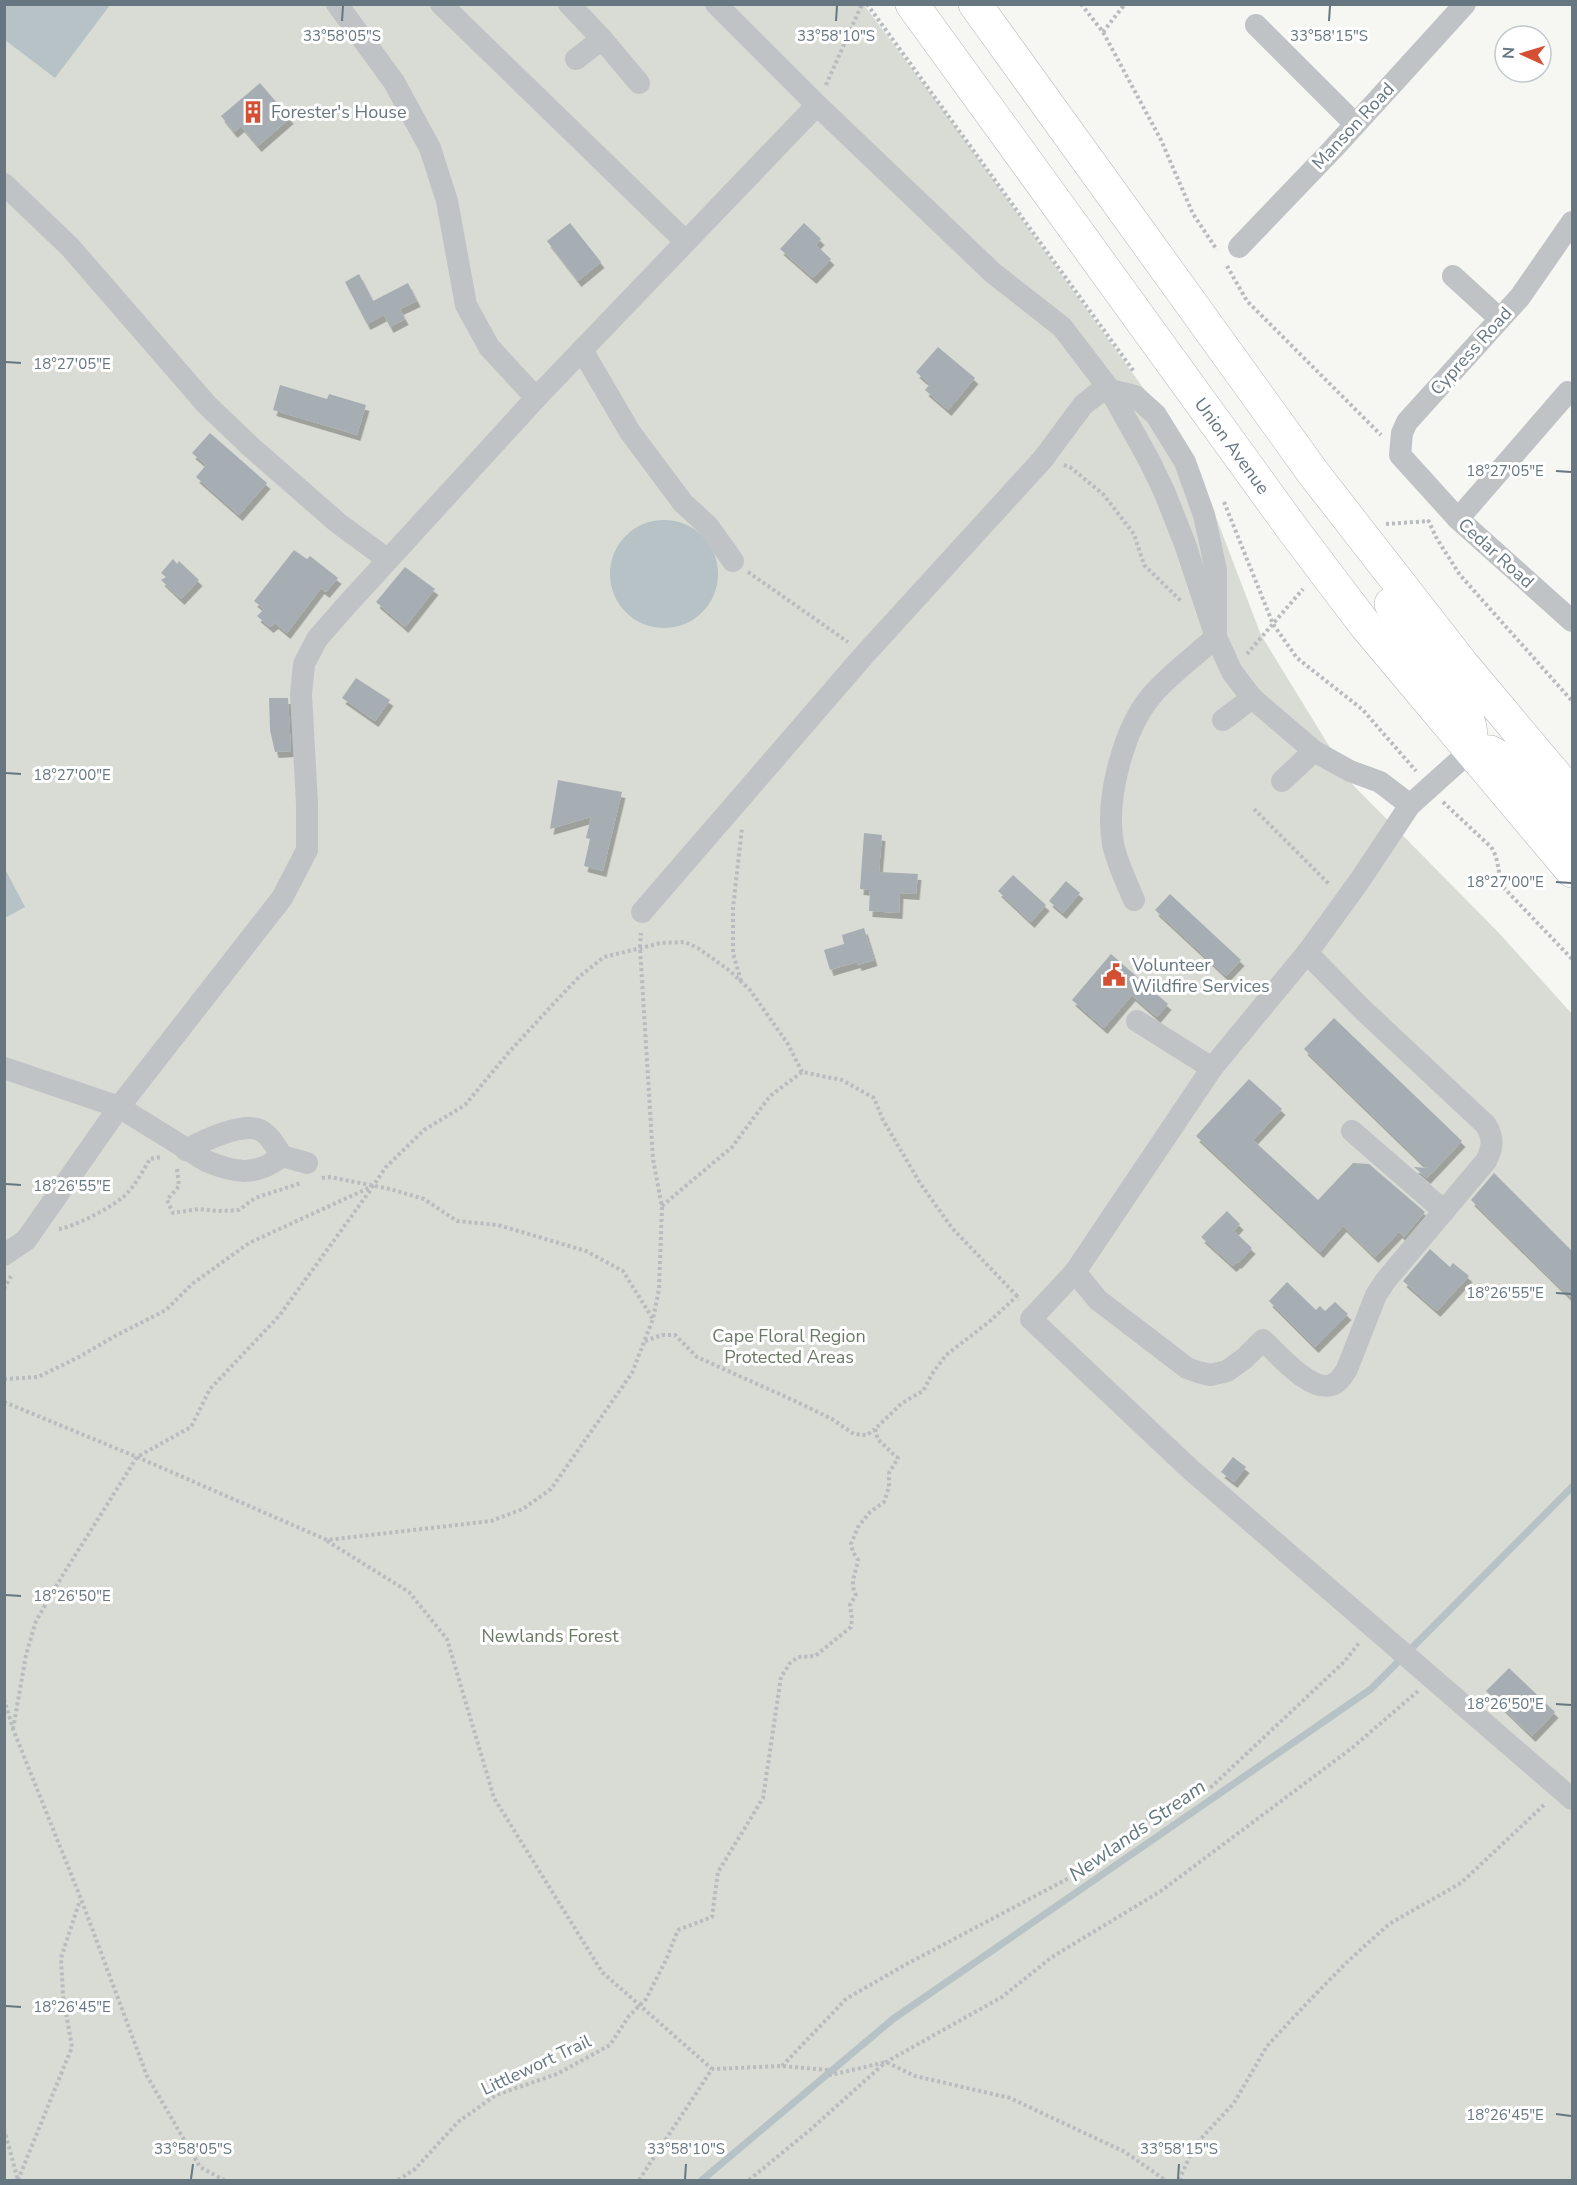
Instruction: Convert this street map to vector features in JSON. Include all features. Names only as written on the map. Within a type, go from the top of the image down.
[{"type":"highway","name":"Union Avenue","points":[[912,4],[1294,531],[1366,626],[1572,871]]},
{"type":"highway","points":[[975,4],[1314,474],[1462,664],[1572,795]]},
{"type":"highway","points":[[1314,474],[1347,536],[1415,642],[1457,699],[1470,728],[1470,751],[1490,752],[1509,762],[1572,833]]},
{"type":"street","points":[[337,4],[394,82],[430,148],[447,201],[466,305],[489,347],[536,398]]},
{"type":"street","points":[[441,4],[686,241]]},
{"type":"street","points":[[569,4],[639,83]]},
{"type":"street","points":[[716,4],[993,273],[1062,327],[1110,390],[1164,491],[1185,544],[1216,637],[1232,672],[1252,698],[1314,751],[1350,771],[1380,782],[1410,805]]},
{"type":"street","name":"Manson Road","points":[[1239,246],[1465,4]]},
{"type":"street","points":[[1256,25],[1355,124]]},
{"type":"street","points":[[576,59],[602,39]]},
{"type":"street","points":[[10,1262],[118,1107],[282,898],[307,850],[307,804],[301,704],[304,664],[317,639],[387,559],[536,398],[818,105]]},
{"type":"street","points":[[4,184],[77,255],[207,405],[338,523],[387,559]]},
{"type":"street","name":"Cypress Road","points":[[1423,481],[1400,454],[1402,432],[1416,411],[1520,297],[1572,222]]},
{"type":"street","points":[[1453,276],[1500,319]]},
{"type":"street","points":[[582,350],[630,432],[683,504],[708,526],[733,561]]},
{"type":"street","points":[[642,912],[865,654],[1043,459],[1083,405],[1097,394],[1110,390],[1135,396],[1156,415],[1185,462],[1204,515],[1216,570],[1216,637],[1152,695],[1140,712],[1119,765],[1111,822],[1113,842],[1117,859],[1134,900]]},
{"type":"street","points":[[1458,519],[1568,392]]},
{"type":"street","name":"Cedar Road","points":[[1423,481],[1458,519],[1572,621]]},
{"type":"street","points":[[1223,720],[1252,698]]},
{"type":"street","points":[[1281,782],[1314,751]]},
{"type":"street","points":[[1470,751],[1410,805],[1346,901],[1307,953],[1212,1068],[1075,1272],[1031,1319],[1190,1469],[1567,1794]]},
{"type":"street","points":[[1075,1272],[1098,1300],[1187,1368],[1209,1375],[1227,1371],[1245,1358],[1263,1340],[1299,1374],[1313,1383],[1324,1386],[1332,1385],[1340,1379],[1347,1369],[1376,1295],[1486,1161],[1493,1137],[1486,1125],[1361,1008],[1307,953]]},
{"type":"street","points":[[1137,1021],[1212,1068]]},
{"type":"street","points":[[4,1068],[118,1107],[178,1157],[206,1161],[237,1171],[256,1170],[269,1166],[282,1156]]},
{"type":"street","points":[[178,1157],[203,1141],[246,1128],[259,1130],[269,1137],[282,1156],[312,1174]]},
{"type":"street","points":[[1352,1131],[1444,1211]]},
{"type":"path","points":[[818,105],[862,4]]},
{"type":"path","points":[[1104,32],[1125,4]]},
{"type":"path","points":[[1043,459],[1070,467],[1103,494],[1134,534],[1144,565],[1184,605]]},
{"type":"path","points":[[1423,481],[1428,521],[1460,575],[1572,701]]},
{"type":"path","points":[[1385,524],[1458,519]]},
{"type":"path","points":[[733,561],[865,654]]},
{"type":"path","points":[[1273,624],[1303,589]]},
{"type":"path","points":[[741,982],[733,953],[733,908],[748,789]]},
{"type":"path","points":[[1254,808],[1346,901]]},
{"type":"path","points":[[327,1540],[490,1521],[523,1509],[551,1489],[632,1373],[653,1319],[659,1289],[662,1207],[653,1159],[640,947],[642,912]]},
{"type":"path","points":[[13,1729],[26,1655],[36,1621],[137,1457],[191,1427],[210,1389],[279,1316],[386,1167],[424,1130],[465,1105],[510,1051],[580,976],[604,957],[661,943],[685,942],[709,955],[750,990],[788,1044],[802,1072]]},
{"type":"path","points":[[662,1207],[732,1147],[770,1096],[802,1072],[842,1080],[874,1098],[883,1120],[915,1174],[952,1228],[1017,1296],[1031,1319]]},
{"type":"path","points":[[53,1230],[71,1228],[122,1198],[139,1178],[150,1159],[178,1157],[179,1186],[167,1200],[173,1214],[198,1209],[239,1210],[255,1198],[286,1189],[312,1174],[424,1199],[457,1221],[498,1225],[586,1251],[623,1271],[653,1319]]},
{"type":"path","points":[[4,1379],[38,1377],[77,1359],[115,1336],[166,1310],[192,1284],[249,1243],[373,1186]]},
{"type":"path","points":[[4,1289],[10,1262]]},
{"type":"path","points":[[644,1341],[662,1335],[675,1335],[697,1358],[795,1401],[832,1419],[855,1434],[867,1435],[902,1404],[923,1391],[946,1355],[989,1322],[1017,1296]]},
{"type":"path","points":[[4,1402],[327,1540],[409,1592],[447,1639],[494,1798],[602,1972],[712,2069],[782,2066],[827,2070],[831,2075],[886,2062],[915,2076],[1010,2098],[1125,2152],[1165,2181]]},
{"type":"path","name":"Littlewort Trail","points":[[398,2181],[415,2169],[458,2122],[496,2095],[557,2074],[610,2045],[629,2016],[646,1999],[678,1930],[712,1917],[718,1872],[763,1798],[781,1677],[789,1663],[798,1657],[815,1656],[838,1635],[851,1627],[850,1605],[856,1596],[852,1589],[852,1581],[858,1560],[851,1544],[858,1527],[870,1512],[884,1502],[890,1488],[889,1473],[898,1458],[878,1440],[875,1429]]},
{"type":"path","points":[[782,2066],[846,1999],[903,1966],[1105,1859],[1145,1820],[1209,1790],[1344,1662],[1380,1633]]},
{"type":"path","points":[[749,2181],[886,2062],[1002,1996],[1052,1957],[1161,1890],[1352,1748],[1427,1675]]},
{"type":"path","points":[[4,1699],[13,1729],[81,1899],[147,2076],[200,2167],[224,2181]]},
{"type":"path","points":[[1179,2181],[1195,2145],[1234,2103],[1267,2046],[1338,1970],[1389,1924],[1461,1883],[1567,1794]]},
{"type":"path","points":[[18,2181],[72,2047],[63,1996],[61,1958],[81,1899]]},
{"type":"path","points":[[639,2181],[712,2069]]},
{"type":"path","points":[[4,2129],[18,2181]]},
{"type":"green space","name":"Cape Floral Region Protected Areas","points":[[5,5],[864,5],[943,110],[1193,457],[1261,635],[1353,785],[1499,933],[1572,1014],[1572,2180],[5,2180]]},
{"type":"shaded area","points":[[4,5],[110,5],[55,78],[5,40]]},
{"type":"shaded area","points":[[664,520],[685,524],[702,536],[714,553],[718,574],[714,595],[702,612],[685,624],[664,628],[643,624],[626,612],[614,595],[610,574],[614,553],[626,536],[643,524]]},
{"type":"shaded area","points":[[5,869],[25,907],[4,918]]},
{"type":"building","name":"Forester's House","points":[[260,83],[290,118],[258,146],[241,126],[234,132],[221,116]]},
{"type":"building","points":[[570,223],[601,262],[578,281],[547,241]]},
{"type":"building","points":[[804,223],[821,239],[816,245],[831,259],[813,278],[780,249]]},
{"type":"building","points":[[359,274],[373,301],[408,283],[417,301],[400,309],[405,319],[390,327],[384,315],[367,324],[345,282]]},
{"type":"building","points":[[938,347],[975,378],[948,410],[925,390],[930,384],[916,372]]},
{"type":"building","points":[[280,385],[327,399],[329,394],[366,405],[357,435],[273,410]]},
{"type":"building","points":[[210,433],[267,483],[239,515],[196,477],[206,465],[192,453]]},
{"type":"building","points":[[294,550],[307,559],[310,556],[338,578],[326,592],[321,588],[287,633],[275,623],[270,627],[257,616],[264,609],[254,601]]},
{"type":"building","points":[[173,559],[177,564],[179,561],[199,580],[181,599],[161,580],[166,577],[161,573]]},
{"type":"building","points":[[405,567],[435,589],[405,627],[376,602]]},
{"type":"building","points":[[356,678],[390,700],[375,721],[342,698]]},
{"type":"building","points":[[269,698],[288,698],[291,751],[275,752],[270,730]]},
{"type":"building","points":[[558,780],[622,792],[603,871],[584,866],[590,839],[586,838],[591,817],[550,829]]},
{"type":"building","points":[[864,833],[882,835],[879,872],[918,874],[916,894],[900,893],[899,913],[869,911],[870,890],[860,889]]},
{"type":"building","points":[[1013,875],[1046,905],[1031,922],[998,891]]},
{"type":"building","points":[[1066,881],[1080,893],[1063,913],[1049,901]]},
{"type":"building","points":[[1170,894],[1241,960],[1226,976],[1155,910]]},
{"type":"building","points":[[864,928],[874,960],[858,965],[857,962],[830,970],[824,950],[844,944],[842,935]]},
{"type":"building","name":"Volunteer Wildfire Services","points":[[1111,954],[1168,1004],[1157,1017],[1132,995],[1104,1028],[1072,1000]]},
{"type":"building","points":[[1334,1018],[1462,1141],[1427,1178],[1414,1167],[1427,1168],[1304,1049]]},
{"type":"building","points":[[1249,1079],[1282,1109],[1253,1140],[1318,1200],[1353,1163],[1369,1164],[1425,1212],[1404,1237],[1399,1232],[1375,1257],[1343,1226],[1320,1252],[1196,1136]]},
{"type":"building","points":[[1494,1173],[1572,1251],[1572,1299],[1471,1200]]},
{"type":"building","points":[[1227,1211],[1240,1224],[1234,1231],[1252,1248],[1233,1266],[1201,1237]]},
{"type":"building","points":[[1430,1249],[1450,1267],[1453,1263],[1469,1276],[1437,1311],[1403,1281]]},
{"type":"building","points":[[1287,1282],[1316,1310],[1320,1306],[1325,1311],[1335,1302],[1348,1314],[1315,1347],[1269,1301]]},
{"type":"building","points":[[1233,1457],[1246,1467],[1234,1482],[1221,1472]]},
{"type":"building","points":[[1509,1668],[1555,1712],[1532,1736],[1486,1691]]},
{"type":"waterway","name":"Newlands Stream","points":[[702,2180],[893,2019],[1371,1689],[1572,1487]]},
{"type":"place","name":"Forester's House","points":[[253,112]]},
{"type":"place","name":"Volunteer Wildfire Services","points":[[1114,975]]},
{"type":"park label","name":"Newlands Forest","points":[[550,1636]]}]
